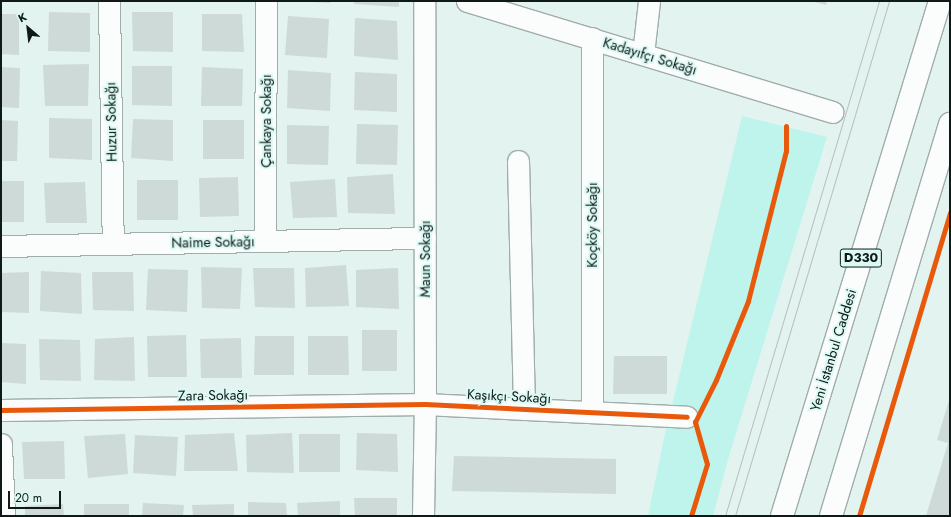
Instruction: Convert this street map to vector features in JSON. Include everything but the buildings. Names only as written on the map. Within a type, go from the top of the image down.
[{"type":"highway","name":"Yeni İstanbul Caddesi","points":[[782,516],[940,1]]},
{"type":"highway","points":[[831,516],[949,133]]},
{"type":"street","name":"Huzur Sokağı","points":[[109,1],[113,244]]},
{"type":"street","name":"Çankaya Sokağı","points":[[266,1],[266,241]]},
{"type":"street","name":"Maun Sokağı","points":[[423,516],[425,404],[424,1]]},
{"type":"street","name":"Kadayıfçı Sokağı","points":[[467,1],[832,112]]},
{"type":"street","points":[[643,54],[649,1]]},
{"type":"street","name":"Koçköy Sokağı","points":[[592,38],[592,412]]},
{"type":"street","points":[[518,161],[524,409]]},
{"type":"street","name":"Naime Sokağı","points":[[1,246],[425,238]]},
{"type":"street","name":"Kaşıkçı Sokağı","points":[[425,404],[687,417]]},
{"type":"street","name":"Zara Sokağı","points":[[1,410],[425,404]]},
{"type":"street","points":[[1,444],[4,516]]},
{"type":"shaded area","points":[[742,116],[827,137],[729,456],[713,516],[648,516],[663,443]]},
{"type":"tram line","points":[[725,516],[879,1]]},
{"type":"tram line","points":[[735,516],[889,1]]},
{"type":"cycle path","points":[[691,516],[707,464],[695,422],[716,380],[748,301],[786,151],[786,126]]},
{"type":"cycle path","points":[[859,516],[950,212]]},
{"type":"cycle path","points":[[1,410],[425,404],[687,417]]}]
